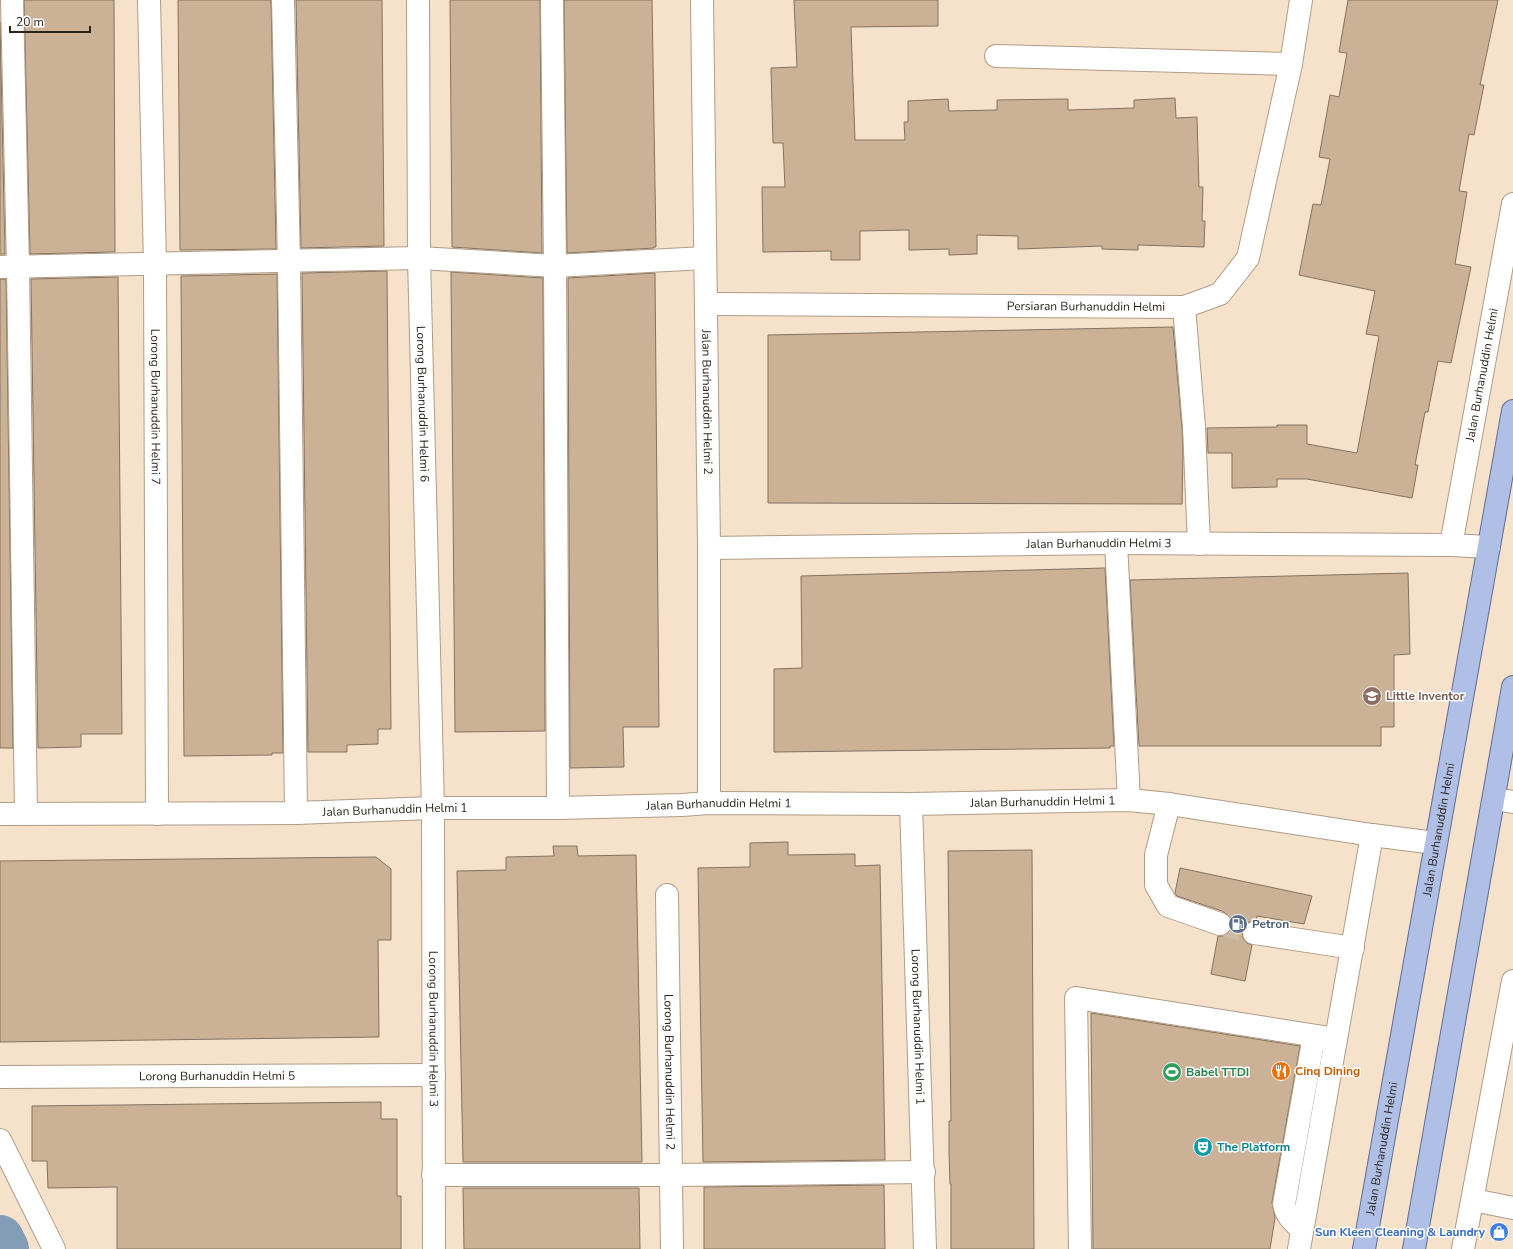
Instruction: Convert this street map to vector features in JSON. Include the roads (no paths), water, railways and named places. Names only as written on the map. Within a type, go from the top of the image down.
[{"type":"main road","name":"Jalan Burhanuddin Helmi","points":[[1364,1249],[1513,411]]},
{"type":"main road","points":[[1414,1249],[1503,800],[1513,687]]},
{"type":"street","points":[[12,0],[9,267],[26,814]]},
{"type":"street","name":"Lorong Burhanuddin Helmi 7","points":[[149,0],[155,264],[157,814]]},
{"type":"street","points":[[283,0],[289,262],[296,813]]},
{"type":"street","name":"Lorong Burhanuddin Helmi 6","points":[[418,0],[418,258],[433,808]]},
{"type":"street","points":[[552,0],[556,266],[558,808]]},
{"type":"street","name":"Jalan Burhanuddin Helmi 2","points":[[702,0],[709,548],[709,803]]},
{"type":"street","name":"Persiaran Burhanuddin Helmi","points":[[706,304],[1184,307],[1220,294],[1248,258],[1291,64],[1301,0]]},
{"type":"street","points":[[996,56],[1291,64]]},
{"type":"street","name":"Jalan Burhanuddin Helmi","points":[[1452,545],[1513,204]]},
{"type":"street","points":[[9,267],[418,258],[556,266],[705,258]]},
{"type":"street","points":[[1184,307],[1194,427],[1198,544]]},
{"type":"street","points":[[1116,544],[1129,800]]},
{"type":"street","name":"Jalan Burhanuddin Helmi 3","points":[[709,548],[1116,544],[1452,545],[1489,547]]},
{"type":"street","name":"Jalan Burhanuddin Helmi 1","points":[[0,814],[296,813],[433,808],[558,808],[709,803],[911,804],[1129,800],[1169,804],[1372,835],[1435,843]]},
{"type":"street","name":"Lorong Burhanuddin Helmi 1","points":[[911,804],[924,1172],[925,1249]]},
{"type":"street","points":[[1169,804],[1156,855],[1156,884],[1168,906],[1220,924]]},
{"type":"street","name":"Lorong Burhanuddin Helmi 3","points":[[433,808],[434,1249]]},
{"type":"street","points":[[1301,1239],[1372,835]]},
{"type":"street","name":"Lorong Burhanuddin Helmi 2","points":[[667,895],[672,1249]]},
{"type":"street","points":[[1254,933],[1353,948]]},
{"type":"street","points":[[1464,1249],[1513,981]]},
{"type":"street","points":[[1080,1249],[1076,998],[1336,1039]]},
{"type":"street","points":[[1301,1239],[1285,1210],[1284,1204],[1314,1036]]},
{"type":"street","name":"Lorong Burhanuddin Helmi 5","points":[[0,1076],[434,1074]]},
{"type":"street","points":[[0,1140],[54,1249]]},
{"type":"street","points":[[433,1175],[670,1175],[924,1172]]},
{"type":"street","points":[[1472,1200],[1513,1208]]},
{"type":"waterway","points":[[0,1239],[5,1249]]},
{"type":"tunnel","points":[[1220,924],[1254,933]]},
{"type":"place","name":"Little Inventor","points":[[1372,696]]},
{"type":"place","name":"Petron","points":[[1238,924]]},
{"type":"place","name":"Cinq Dining","points":[[1281,1071]]},
{"type":"place","name":"Babel TTDI","points":[[1172,1072]]},
{"type":"place","name":"The Platform","points":[[1203,1147]]},
{"type":"place","name":"Sun Kleen Cleaning & Laundry","points":[[1499,1232]]}]
